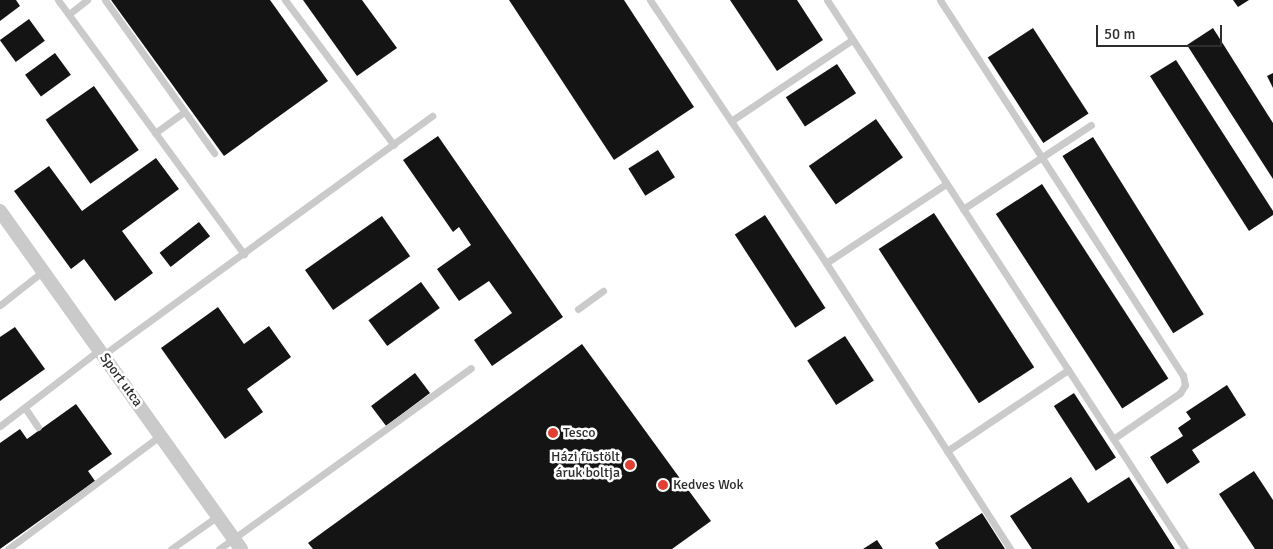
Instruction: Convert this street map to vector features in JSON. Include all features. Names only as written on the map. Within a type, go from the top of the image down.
[{"type":"street","name":"Sport utca","points":[[0,211],[237,544]]},
{"type":"lane","points":[[58,0],[244,254]]},
{"type":"lane","points":[[69,14],[88,0]]},
{"type":"lane","points":[[105,0],[214,153]]},
{"type":"lane","points":[[284,0],[394,145]]},
{"type":"lane","points":[[650,0],[826,263],[1010,549]]},
{"type":"lane","points":[[827,0],[1185,549]]},
{"type":"lane","points":[[940,0],[1183,375],[1185,385],[1180,393],[1113,440]]},
{"type":"lane","points":[[731,121],[852,40]]},
{"type":"lane","points":[[155,133],[184,112]]},
{"type":"lane","points":[[0,426],[244,254],[432,116]]},
{"type":"lane","points":[[963,209],[1091,125]]},
{"type":"lane","points":[[826,263],[946,184]]},
{"type":"lane","points":[[0,305],[42,272]]},
{"type":"lane","points":[[578,309],[603,291]]},
{"type":"lane","points":[[219,549],[237,544],[472,368]]},
{"type":"lane","points":[[947,451],[1068,370]]},
{"type":"lane","points":[[25,408],[38,426]]},
{"type":"lane","points":[[8,549],[161,436]]},
{"type":"lane","points":[[171,549],[218,516]]},
{"type":"building","points":[[0,0],[16,0],[20,6],[0,21]]},
{"type":"building","points":[[111,0],[270,0],[328,81],[224,156]]},
{"type":"building","points":[[303,0],[362,0],[397,48],[357,76]]},
{"type":"building","points":[[509,0],[624,0],[694,107],[614,160]]},
{"type":"building","points":[[730,0],[797,0],[823,40],[777,71]]},
{"type":"building","points":[[1233,0],[1249,0],[1238,7]]},
{"type":"building","points":[[29,19],[45,41],[16,62],[0,40]]},
{"type":"building","points":[[1033,28],[1089,114],[1043,143],[988,57]]},
{"type":"building","points":[[1213,28],[1273,123],[1273,179],[1187,45]]},
{"type":"building","points":[[55,53],[71,75],[41,97],[25,75]]},
{"type":"building","points":[[1176,60],[1273,211],[1273,215],[1249,231],[1150,76]]},
{"type":"building","points":[[837,64],[856,93],[805,127],[786,97]]},
{"type":"building","points":[[1273,73],[1273,88],[1267,76]]},
{"type":"building","points":[[94,86],[139,150],[90,184],[46,120]]},
{"type":"building","points":[[876,119],[903,158],[836,205],[809,166]]},
{"type":"building","points":[[438,136],[563,317],[492,366],[474,340],[512,313],[489,281],[459,301],[437,269],[471,245],[459,227],[453,232],[403,160]]},
{"type":"building","points":[[1093,137],[1204,314],[1173,333],[1062,156]]},
{"type":"building","points":[[658,150],[675,177],[645,196],[628,169]]},
{"type":"building","points":[[156,158],[179,189],[122,231],[153,273],[115,301],[84,259],[71,269],[14,191],[49,166],[82,211]]},
{"type":"building","points":[[1042,184],[1168,379],[1122,409],[996,214]]},
{"type":"building","points":[[934,213],[1034,367],[979,403],[879,249]]},
{"type":"building","points":[[765,215],[825,308],[795,328],[735,235]]},
{"type":"building","points":[[382,216],[410,256],[333,310],[305,270]]},
{"type":"building","points":[[199,222],[210,236],[171,267],[160,253]]},
{"type":"building","points":[[421,282],[440,308],[387,346],[368,320]]},
{"type":"building","points":[[218,307],[244,344],[269,326],[291,357],[247,389],[263,412],[225,439],[161,348]]},
{"type":"building","points":[[15,327],[45,369],[0,401],[0,337]]},
{"type":"building","points":[[845,336],[874,380],[836,405],[807,361]]},
{"type":"building","name":"Tesco","points":[[582,344],[711,521],[672,549],[313,549],[308,543]]},
{"type":"building","points":[[415,373],[430,393],[386,426],[371,406]]},
{"type":"building","points":[[1227,385],[1246,415],[1192,450],[1200,462],[1167,484],[1150,457],[1183,436],[1178,428],[1191,419],[1186,412]]},
{"type":"building","points":[[1074,393],[1116,458],[1096,471],[1054,406]]},
{"type":"building","points":[[76,404],[112,454],[88,471],[95,481],[0,549],[0,443],[20,429],[27,439]]},
{"type":"building","points":[[1254,471],[1273,500],[1273,549],[1255,549],[1219,494]]},
{"type":"building","points":[[1071,477],[1088,503],[1129,477],[1175,549],[1032,549],[1010,516]]},
{"type":"building","points":[[982,513],[1005,549],[939,549],[935,543]]},
{"type":"building","points":[[877,540],[883,549],[863,549]]},
{"type":"place","name":"Tesco","points":[[553,433]]},
{"type":"place","name":"Házi füstölt áruk boltja","points":[[630,465]]},
{"type":"place","name":"Kedves Wok","points":[[663,485]]}]
